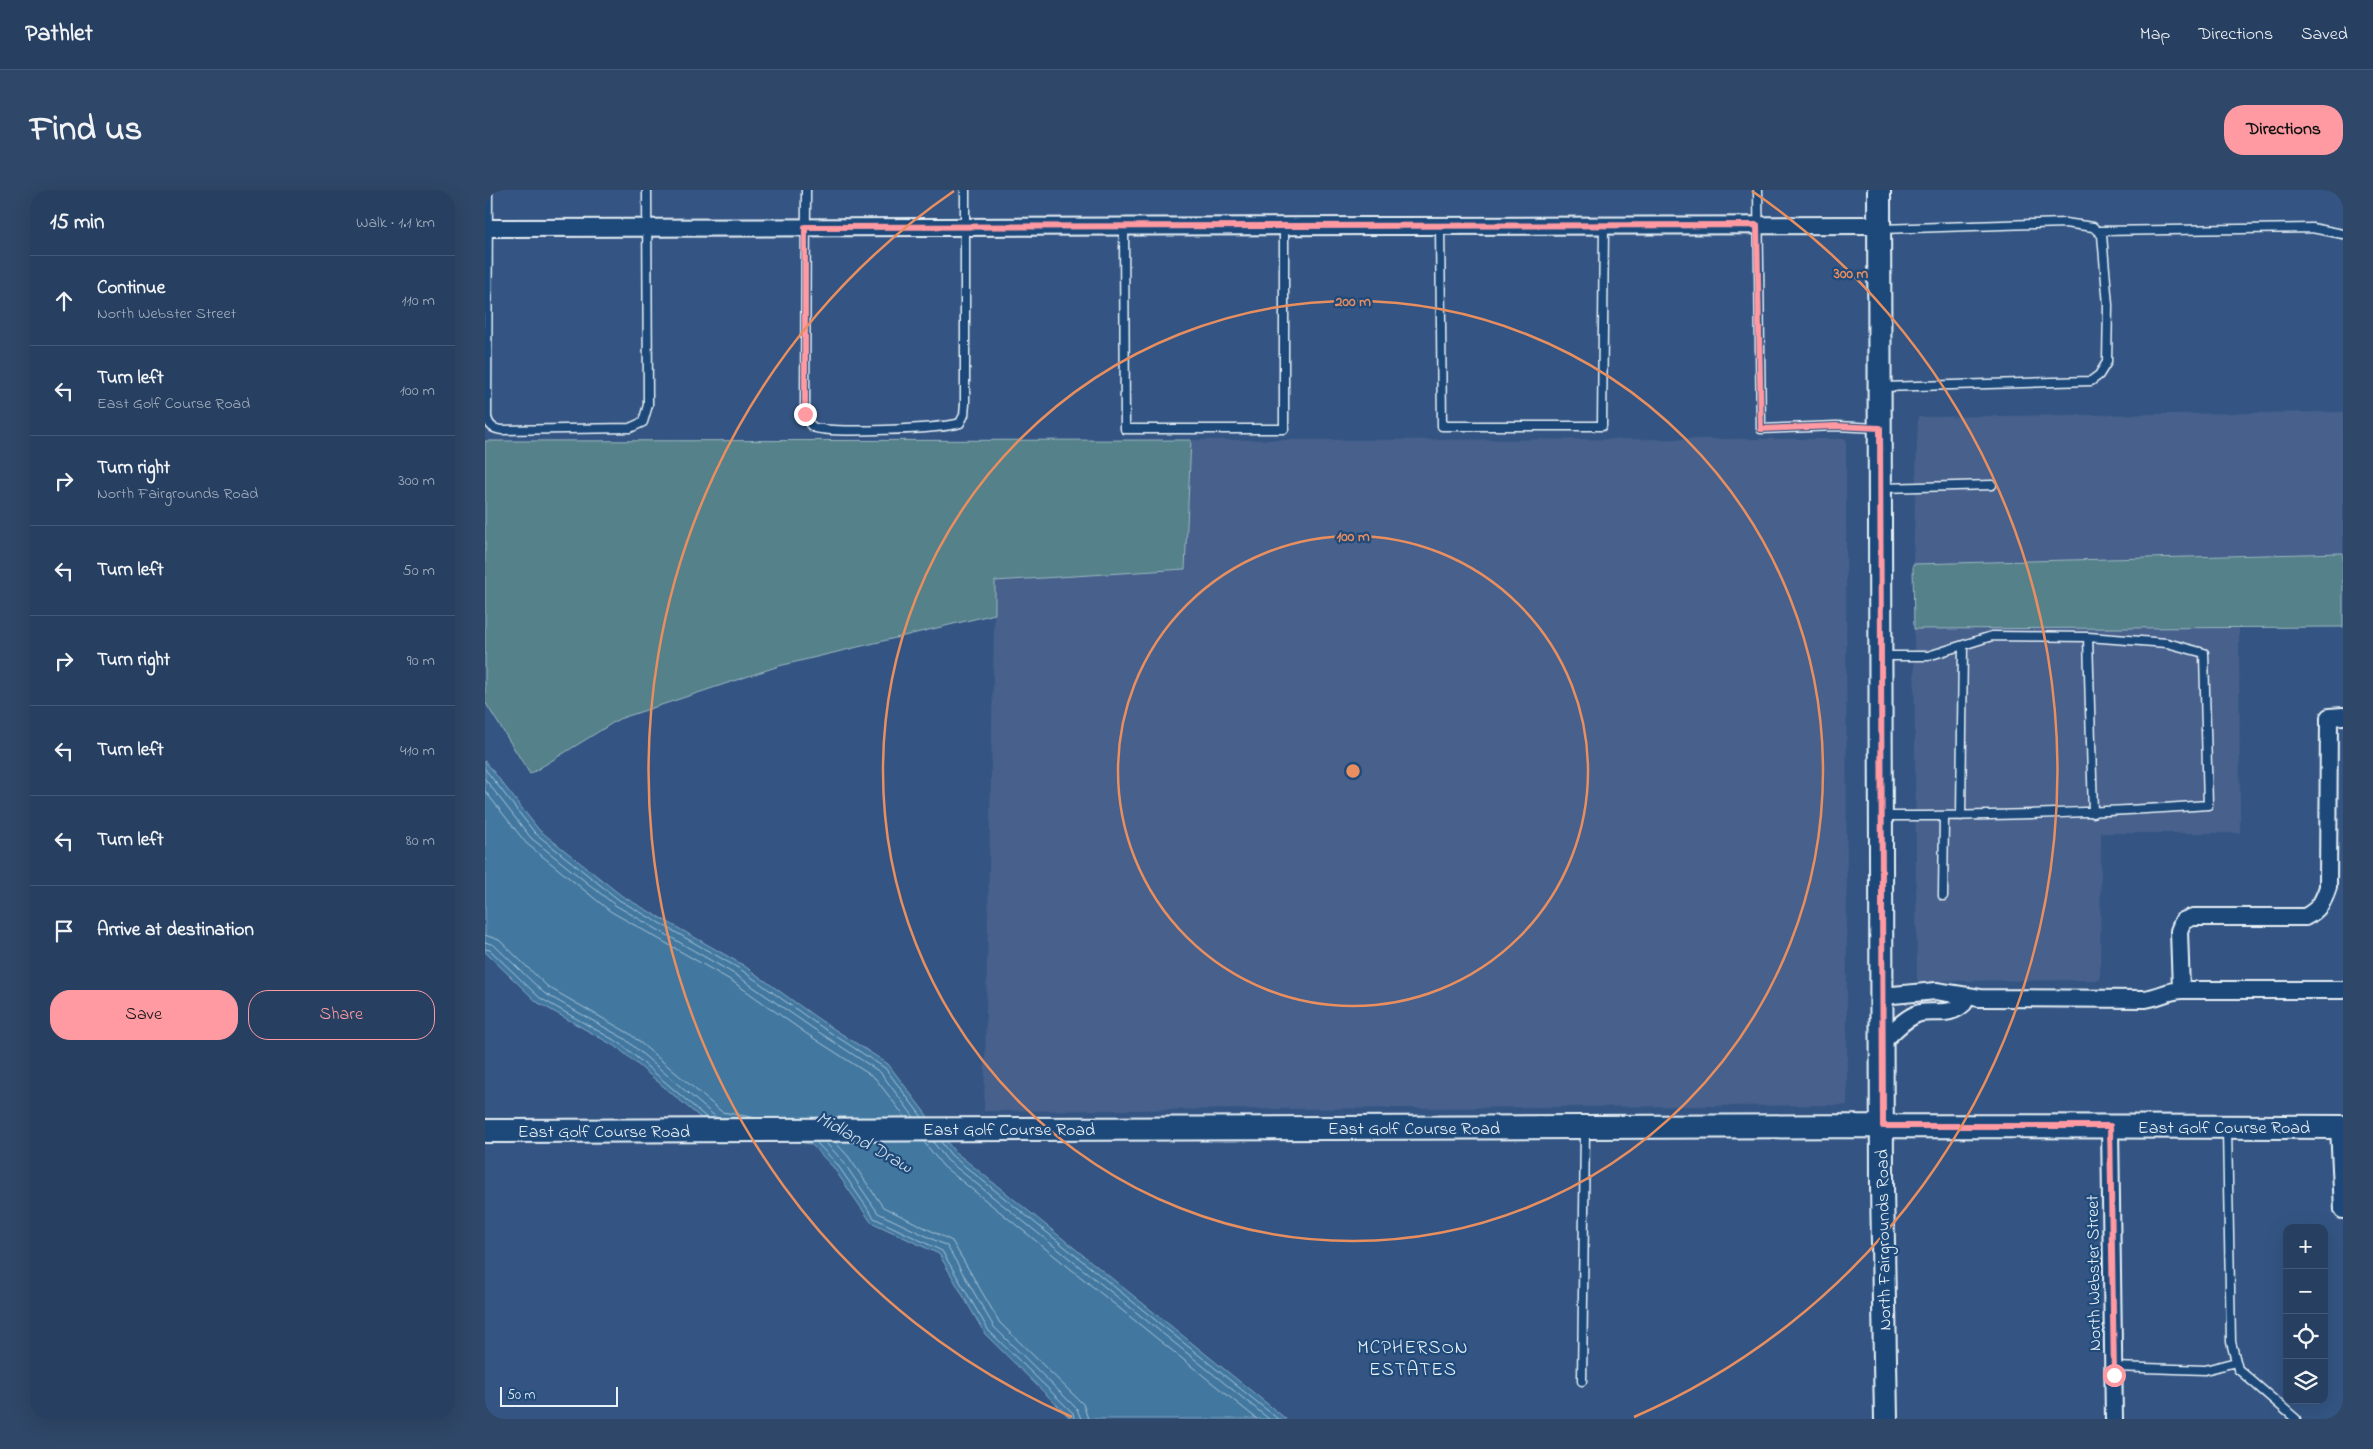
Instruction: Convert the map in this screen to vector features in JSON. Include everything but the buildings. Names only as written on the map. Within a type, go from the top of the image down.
[{"type":"street","name":"North Fairgrounds Road","points":[[1879,190],[1885,1419]]},
{"type":"street","points":[[486,228],[1757,225],[1879,227]]},
{"type":"street","points":[[2181,990],[2179,931],[2183,922],[2193,917],[2305,917],[2315,912],[2323,902],[2328,887],[2329,716],[2343,716]]},
{"type":"street","points":[[1882,996],[1936,992],[1964,996],[2145,999],[2157,997],[2168,991],[2181,990],[2343,990]]},
{"type":"street","points":[[1882,1042],[1901,1024],[1919,1013],[1944,1013],[1959,1008],[1964,1003],[1964,996]]},
{"type":"street","name":"East Golf Course Road","points":[[485,1131],[1883,1126],[2341,1127]]},
{"type":"street","name":"North Webster Street","points":[[2110,1126],[2114,1419]]},
{"type":"street","points":[[2341,1127],[2343,1210]]},
{"type":"lane","points":[[487,190],[487,417],[489,424],[495,429],[520,430],[630,428],[643,422],[648,405],[647,190]]},
{"type":"lane","points":[[806,190],[805,414],[807,422],[813,427],[833,430],[935,428],[950,427],[960,423],[964,415],[965,404],[965,190]]},
{"type":"lane","points":[[1758,190],[1761,429],[1836,426],[1880,428]]},
{"type":"lane","points":[[1879,227],[2065,223],[2093,227],[2102,236],[2108,305],[2107,362],[2099,374],[2091,381],[1880,387]]},
{"type":"lane","points":[[1124,226],[1125,429],[1284,428],[1284,226]]},
{"type":"lane","points":[[1440,226],[1442,426],[1601,426],[1604,226]]},
{"type":"lane","points":[[2098,231],[2312,228],[2343,234]]},
{"type":"lane","points":[[1880,488],[1992,485]]},
{"type":"lane","points":[[1881,656],[1928,656],[1991,636],[2087,637],[2167,643],[2204,653],[2208,805],[2093,813],[1882,816]]},
{"type":"lane","points":[[2087,637],[2093,813]]},
{"type":"lane","points":[[1961,816],[1963,646]]},
{"type":"lane","points":[[1943,896],[1944,816]]},
{"type":"lane","points":[[1582,1380],[1585,1127]]},
{"type":"lane","points":[[2227,1127],[2231,1332],[2236,1362],[2243,1374],[2296,1419]]},
{"type":"lane","points":[[2114,1367],[2205,1370],[2236,1362]]},
{"type":"shaded area","points":[[2343,412],[2343,553],[1913,564],[1918,417]]},
{"type":"shaded area","points":[[1846,439],[1847,1105],[984,1111],[995,581],[1185,569],[1191,440]]},
{"type":"shaded area","points":[[2239,627],[2240,833],[2101,833],[2100,980],[1917,981],[1914,629]]},
{"type":"green space","points":[[1191,440],[1185,569],[995,581],[995,614],[779,666],[619,719],[530,774],[485,702],[485,441]]},
{"type":"green space","points":[[2343,553],[2343,627],[1914,629],[1913,564]]},
{"type":"water","name":"Midland Draw","points":[[485,761],[539,830],[622,896],[743,965],[817,1018],[888,1064],[954,1151],[1286,1419],[1071,1419],[985,1334],[939,1254],[871,1222],[833,1167],[811,1144],[715,1130],[618,1048],[537,1002],[485,952]]},
{"type":"district","name":"MCPHERSON ESTATES","points":[[1413,1357]]},
{"type":"route","points":[[805,414],[805,227],[1757,225],[1761,429],[1836,426],[1880,428],[1883,1126],[2110,1126],[2114,1375]]}]
